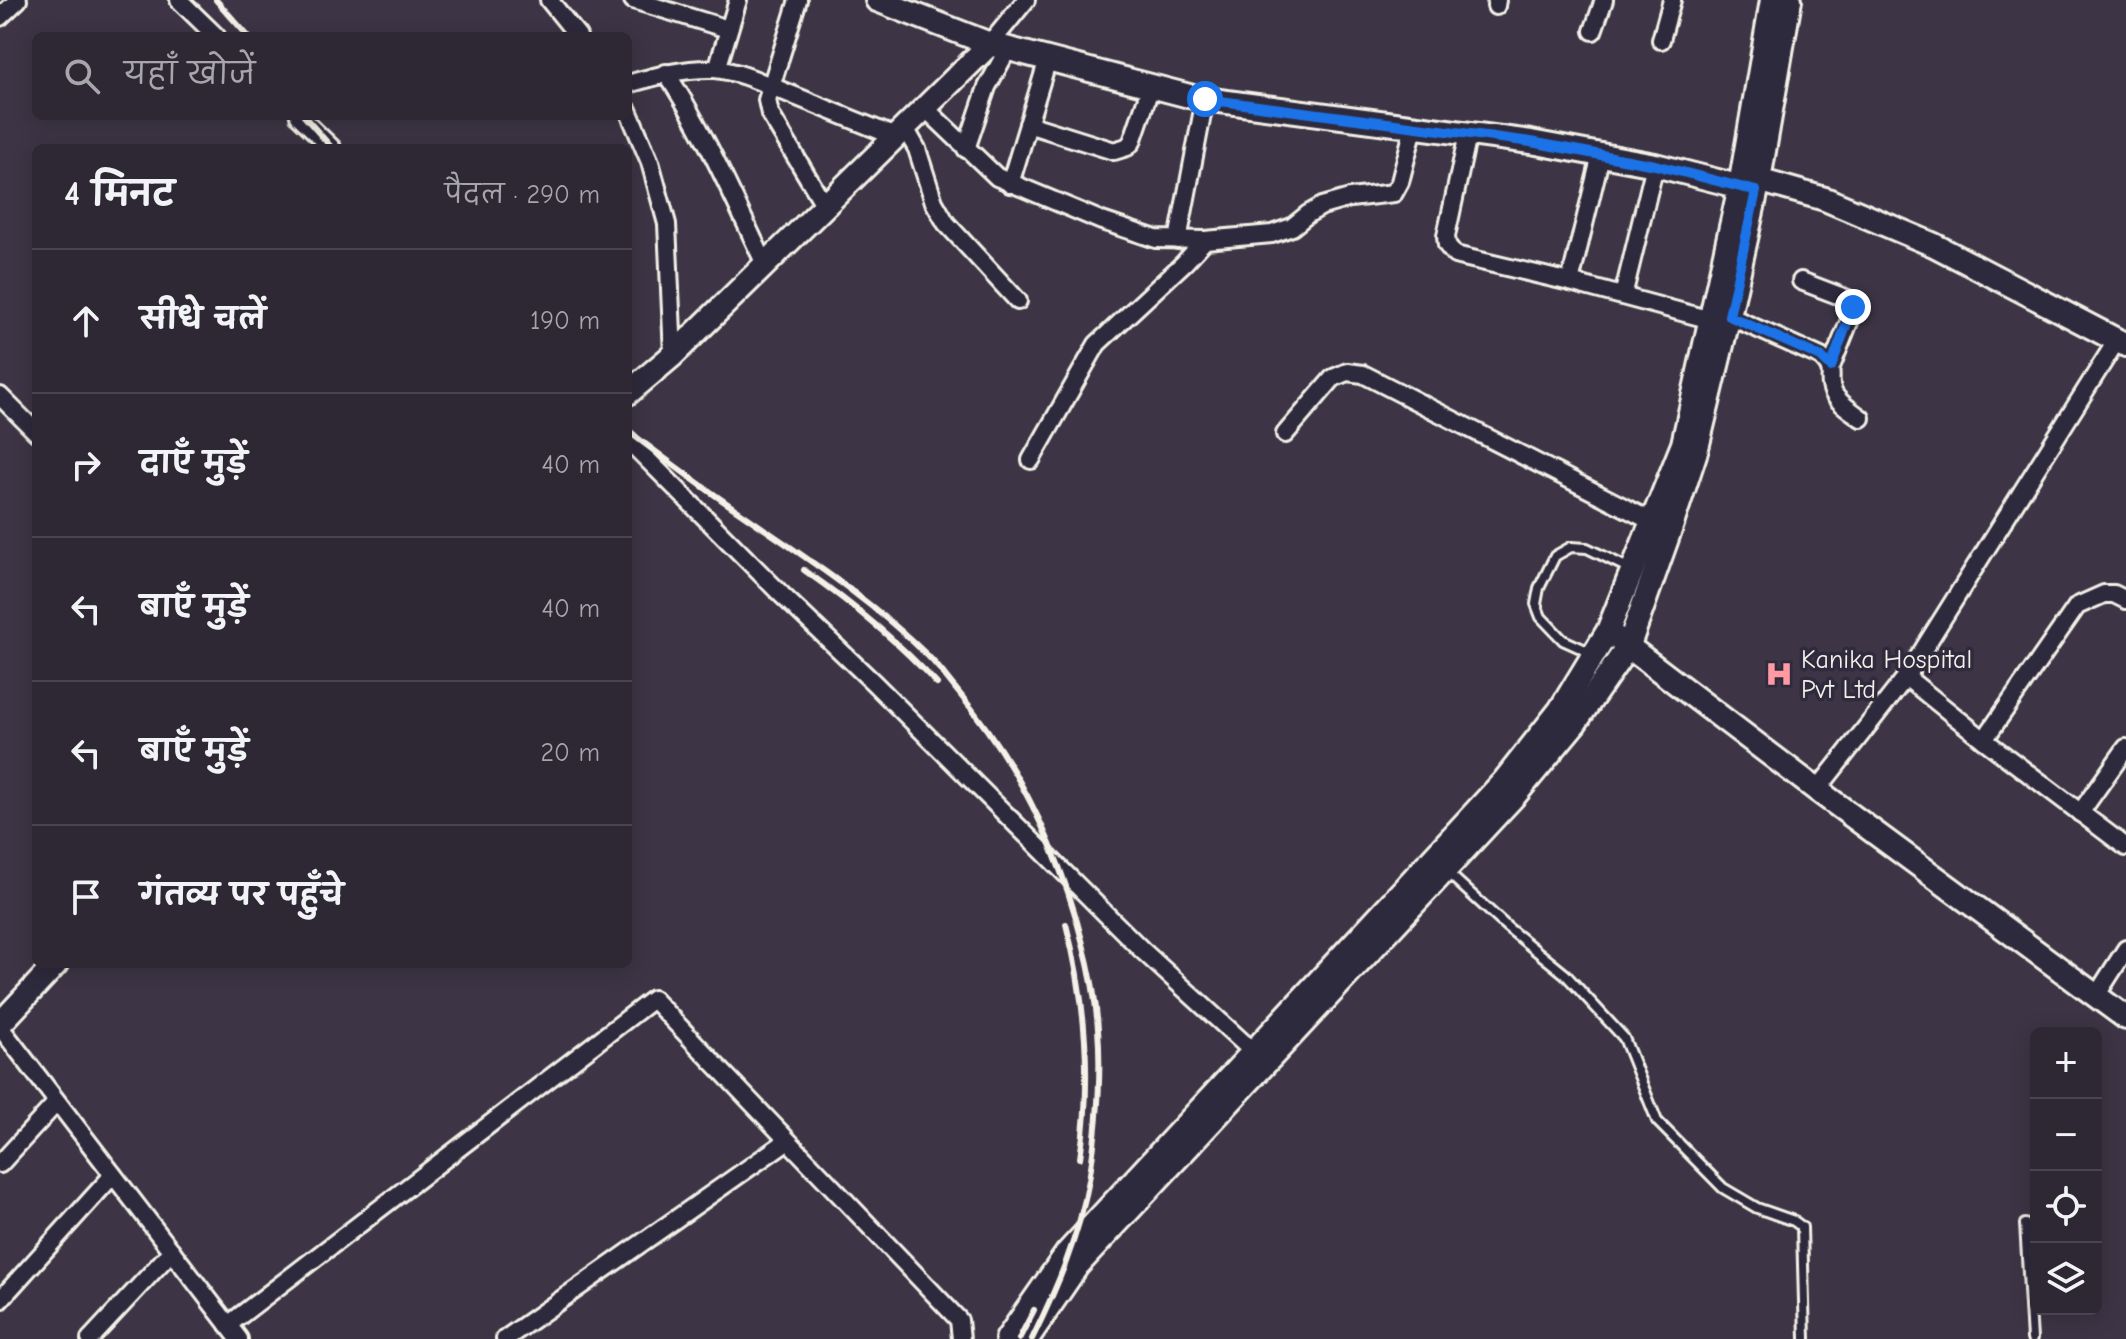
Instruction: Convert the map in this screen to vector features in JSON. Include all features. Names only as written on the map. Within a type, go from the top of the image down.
[{"type":"main road","points":[[877,0],[999,46],[1205,99],[1531,142],[1825,199],[1934,245],[2122,343]]},
{"type":"main road","points":[[1749,183],[1772,0]]},
{"type":"main road","points":[[1027,1339],[1077,1266],[1260,1058],[1415,890],[1560,710],[1608,631],[1632,570],[1661,524],[1697,448],[1720,318],[1790,0]]},
{"type":"main road","points":[[632,390],[673,355],[925,108],[999,46]]},
{"type":"main road","points":[[1415,890],[1445,870],[1516,794],[1575,723],[1629,645],[1661,524]]},
{"type":"main road","points":[[1608,631],[2126,1018]]},
{"type":"main road","points":[[0,1026],[52,968]]},
{"type":"main road","points":[[1007,1339],[1067,1253],[1260,1058]]},
{"type":"street","points":[[0,17],[18,0]]},
{"type":"street","points":[[179,0],[212,32]]},
{"type":"street","points":[[549,0],[575,32]]},
{"type":"street","points":[[633,0],[728,29]]},
{"type":"street","points":[[717,69],[738,0]]},
{"type":"street","points":[[798,0],[767,100],[770,114],[825,206]]},
{"type":"street","points":[[966,149],[999,46],[1026,0]]},
{"type":"street","points":[[1593,31],[1604,0]]},
{"type":"street","points":[[1661,40],[1672,0]]},
{"type":"street","points":[[1010,184],[1048,59]]},
{"type":"street","points":[[632,83],[666,73],[717,69],[900,132],[917,149],[939,212],[946,223],[1018,301]]},
{"type":"street","points":[[666,73],[695,119],[765,264]]},
{"type":"street","points":[[1028,124],[1114,151],[1121,150],[1132,142],[1151,86]]},
{"type":"street","points":[[1178,240],[1205,99]]},
{"type":"street","points":[[925,108],[997,177],[1010,184],[1133,233],[1178,240],[1283,231],[1322,206],[1350,198],[1394,193],[1400,182],[1414,127]]},
{"type":"street","points":[[632,119],[650,162],[667,224],[673,355]]},
{"type":"street","points":[[303,120],[328,144]]},
{"type":"street","points":[[1468,134],[1446,236],[1447,245],[1455,255],[1720,318],[1821,357],[1831,367]]},
{"type":"street","points":[[1570,282],[1601,155]]},
{"type":"street","points":[[1623,296],[1655,165]]},
{"type":"street","points":[[1031,460],[1097,344],[1205,240]]},
{"type":"street","points":[[1801,281],[1851,302],[1853,312],[1831,367],[1833,394],[1861,418]]},
{"type":"street","points":[[1817,790],[1906,677],[2122,343]]},
{"type":"street","points":[[1285,434],[1333,378],[1347,372],[1363,374],[1661,524]]},
{"type":"street","points":[[0,396],[32,428]]},
{"type":"street","points":[[632,444],[1142,950],[1260,1058]]},
{"type":"street","points":[[1984,740],[2077,606],[2104,594],[2114,594],[2126,600]]},
{"type":"street","points":[[1906,677],[2126,847]]},
{"type":"street","points":[[2080,813],[2126,748]]},
{"type":"street","points":[[2096,996],[2126,949]]},
{"type":"street","points":[[228,1325],[653,999],[959,1320],[961,1339]]},
{"type":"street","points":[[0,1026],[239,1339]]},
{"type":"street","points":[[0,1164],[57,1102]]},
{"type":"street","points":[[505,1339],[787,1141]]},
{"type":"street","points":[[0,1300],[113,1175]]},
{"type":"street","points":[[90,1339],[172,1251]]},
{"type":"lane","points":[[1594,654],[1563,640],[1541,617],[1536,604],[1539,588],[1555,556],[1571,547],[1587,548],[1632,570]]},
{"type":"lane","points":[[1445,870],[1507,927],[1565,974],[1624,1038],[1657,1121],[1723,1188],[1757,1208],[1794,1221],[1802,1227],[1805,1339]]},
{"type":"lane","points":[[2025,1224],[2032,1339]]},
{"type":"railway","points":[[216,0],[244,32]]},
{"type":"railway","points":[[308,120],[328,144]]},
{"type":"railway","points":[[632,434],[838,580],[928,656],[998,745],[1048,838],[1072,905],[1090,973],[1098,1029],[1099,1086],[1085,1201],[1058,1281],[1032,1339]]},
{"type":"railway","points":[[804,570],[874,623],[937,684]]},
{"type":"railway","points":[[1066,924],[1078,982],[1085,1040],[1086,1099],[1080,1158]]},
{"type":"railway","points":[[1019,1339],[1034,1310]]},
{"type":"place","name":"Kanika Hospital Pvt Ltd","points":[[1779,674]]},
{"type":"route","points":[[1205,99],[1531,142],[1655,165],[1756,191],[1729,316],[1821,357],[1831,367],[1853,307]]}]
